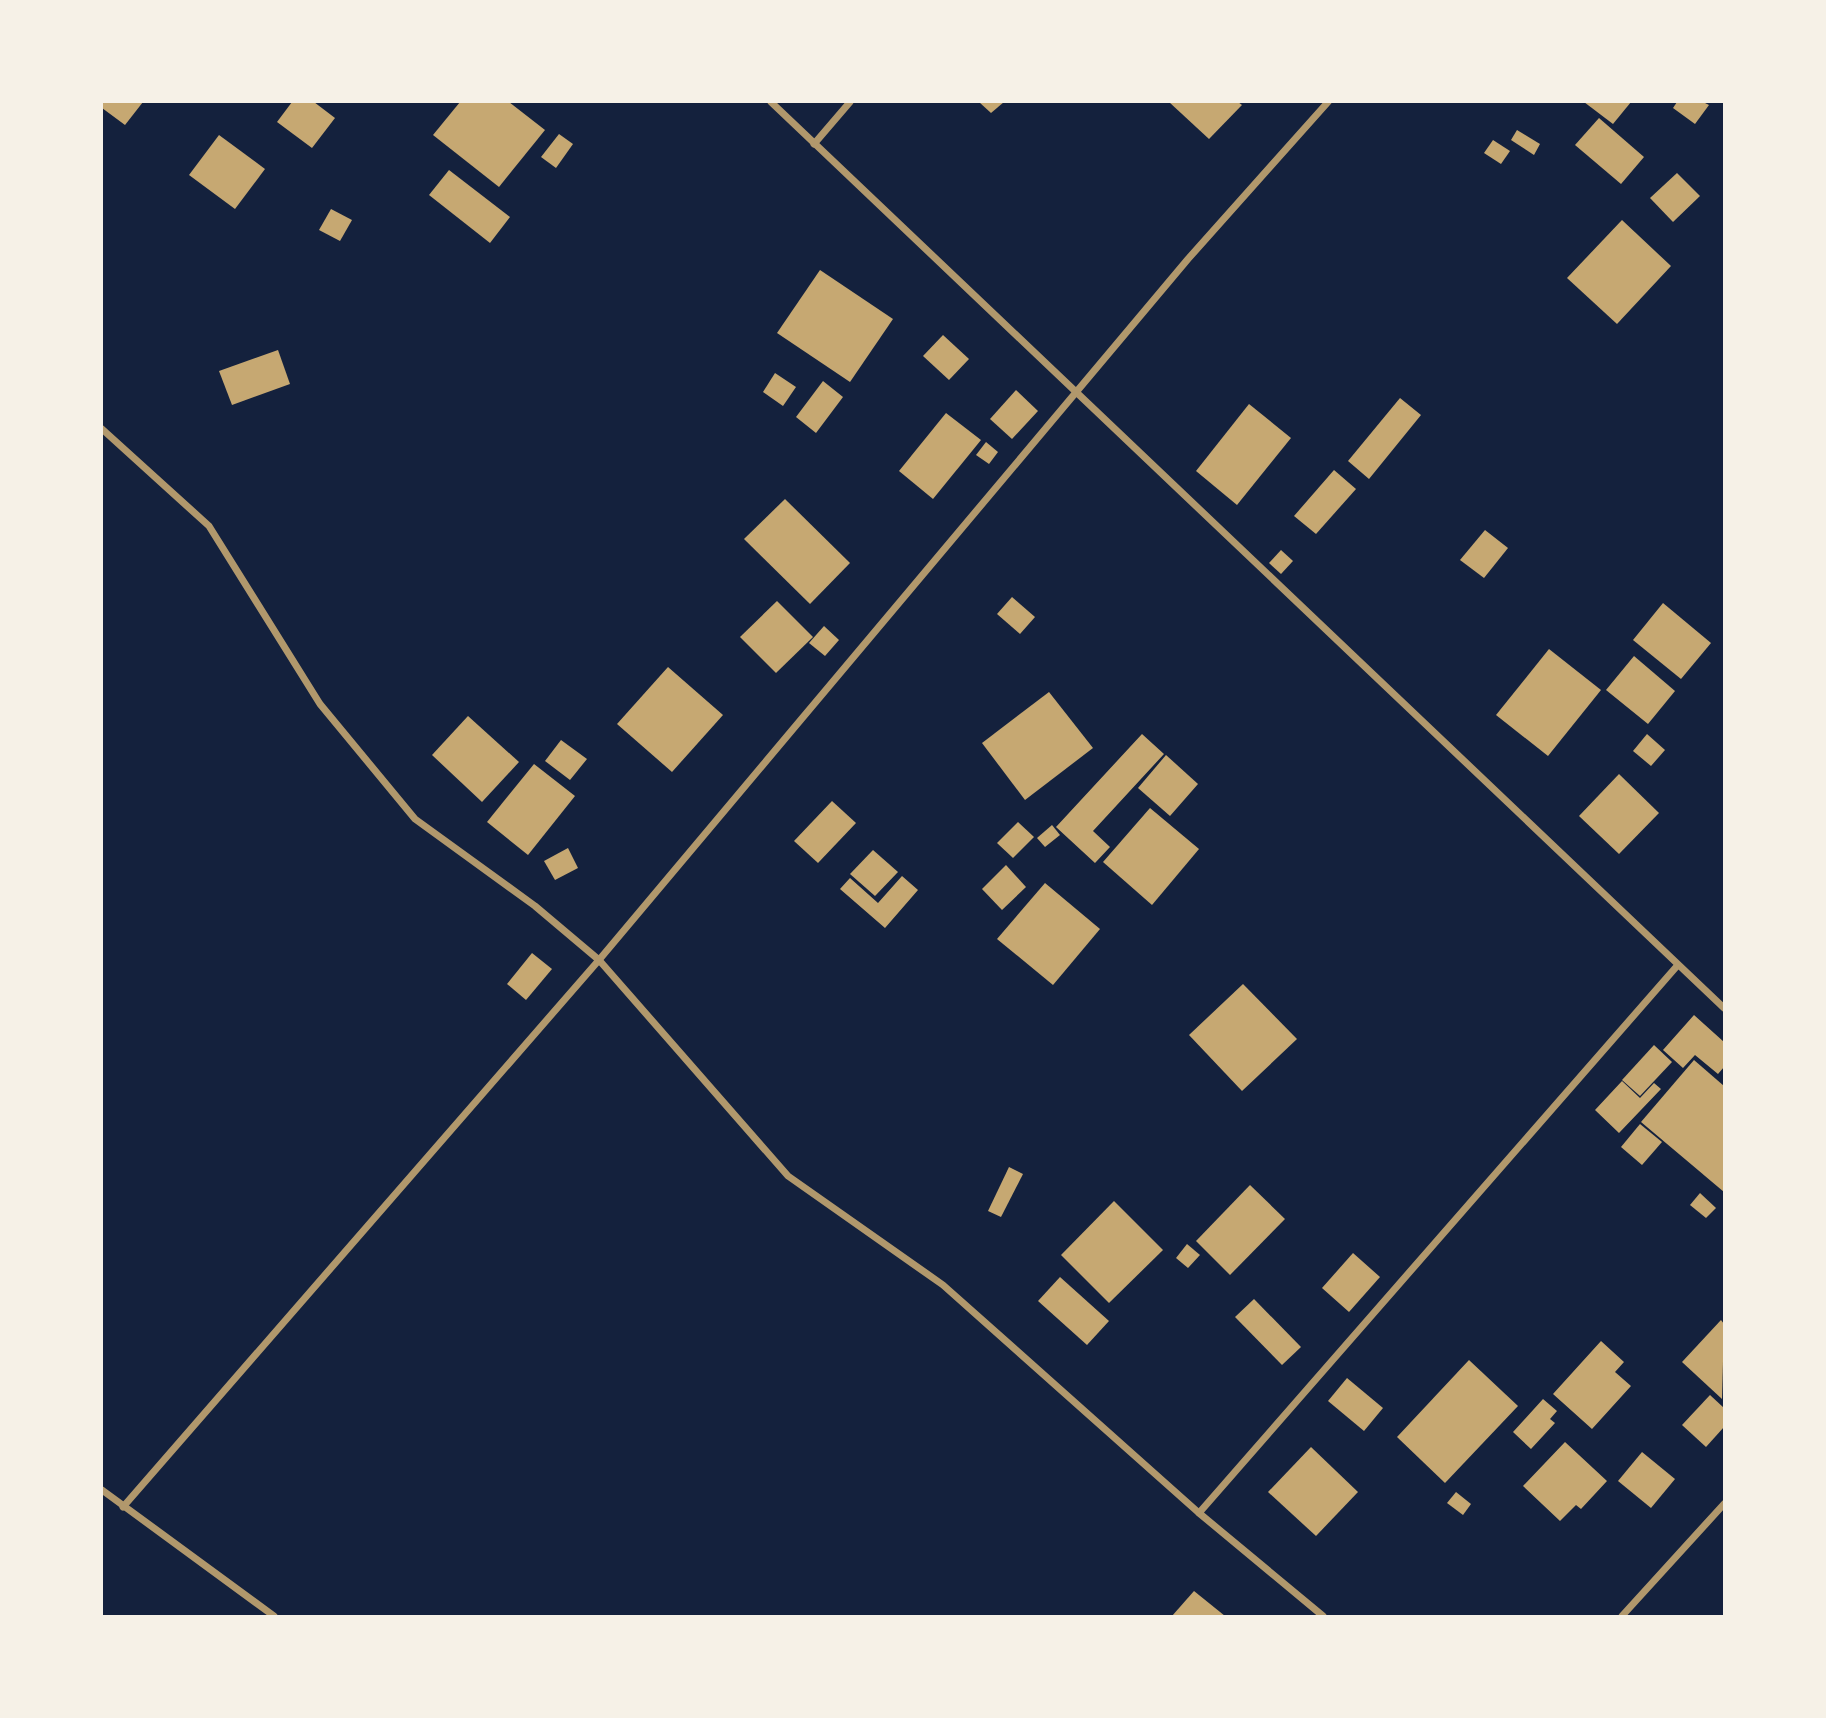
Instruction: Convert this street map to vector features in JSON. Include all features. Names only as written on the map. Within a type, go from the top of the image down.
[{"type":"street","points":[[771,102],[1724,1008]]},
{"type":"street","points":[[814,144],[850,102]]},
{"type":"street","points":[[123,1507],[599,960],[1188,259],[1328,102]]},
{"type":"street","points":[[102,429],[209,526],[320,704],[415,819],[535,906],[599,960],[788,1176],[943,1285],[1199,1513],[1323,1616]]},
{"type":"street","points":[[1199,1513],[1677,966]]},
{"type":"street","points":[[102,1490],[274,1616]]},
{"type":"street","points":[[1622,1616],[1724,1504]]},
{"type":"building","points":[[102,102],[143,102],[125,125],[102,108]]},
{"type":"building","points":[[292,102],[314,102],[335,118],[312,148],[277,122]]},
{"type":"building","points":[[460,102],[509,102],[545,130],[499,187],[433,135]]},
{"type":"building","points":[[979,102],[1004,102],[991,113]]},
{"type":"building","points":[[1169,102],[1238,102],[1242,105],[1209,139]]},
{"type":"building","points":[[1584,102],[1631,102],[1613,124]]},
{"type":"building","points":[[1677,102],[1703,102],[1709,105],[1695,124],[1673,108]]},
{"type":"building","points":[[1599,118],[1644,157],[1621,184],[1575,145]]},
{"type":"building","points":[[1517,130],[1540,144],[1534,155],[1511,140]]},
{"type":"building","points":[[559,134],[573,144],[556,168],[541,157]]},
{"type":"building","points":[[219,135],[265,169],[235,209],[189,175]]},
{"type":"building","points":[[1493,140],[1510,151],[1501,164],[1484,153]]},
{"type":"building","points":[[449,170],[510,217],[490,243],[429,195]]},
{"type":"building","points":[[1677,173],[1700,196],[1673,222],[1650,198]]},
{"type":"building","points":[[331,209],[352,220],[340,241],[319,230]]},
{"type":"building","points":[[1622,220],[1671,266],[1617,324],[1567,278]]},
{"type":"building","points":[[820,270],[893,319],[850,382],[777,333]]},
{"type":"building","points":[[943,335],[969,359],[949,380],[923,356]]},
{"type":"building","points":[[278,350],[290,384],[232,405],[219,371]]},
{"type":"building","points":[[775,373],[796,387],[783,406],[763,392]]},
{"type":"building","points":[[823,381],[843,397],[816,433],[796,417]]},
{"type":"building","points":[[1016,390],[1038,411],[1012,439],[990,419]]},
{"type":"building","points":[[1400,398],[1421,415],[1369,479],[1348,461]]},
{"type":"building","points":[[1249,404],[1291,438],[1237,505],[1196,471]]},
{"type":"building","points":[[946,413],[981,440],[933,499],[899,471]]},
{"type":"building","points":[[986,442],[998,452],[989,464],[976,455]]},
{"type":"building","points":[[1334,470],[1356,489],[1316,534],[1294,516]]},
{"type":"building","points":[[785,499],[850,563],[810,604],[744,539]]},
{"type":"building","points":[[1485,530],[1508,548],[1484,578],[1460,560]]},
{"type":"building","points":[[1281,550],[1293,561],[1281,574],[1269,563]]},
{"type":"building","points":[[1012,597],[1035,617],[1020,634],[997,614]]},
{"type":"building","points":[[777,601],[813,637],[776,673],[740,637]]},
{"type":"building","points":[[1663,603],[1711,643],[1681,679],[1633,640]]},
{"type":"building","points":[[824,626],[839,640],[825,656],[809,643]]},
{"type":"building","points":[[1549,649],[1601,690],[1548,756],[1496,715]]},
{"type":"building","points":[[1634,656],[1675,691],[1648,724],[1606,690]]},
{"type":"building","points":[[668,667],[723,715],[672,772],[617,724]]},
{"type":"building","points":[[1049,692],[1093,748],[1025,800],[982,743]]},
{"type":"building","points":[[468,716],[519,762],[482,802],[432,755]]},
{"type":"building","points":[[1142,734],[1164,754],[1093,831],[1110,847],[1095,863],[1056,827]]},
{"type":"building","points":[[1647,734],[1665,750],[1651,766],[1633,751]]},
{"type":"building","points":[[561,740],[587,759],[570,780],[545,761]]},
{"type":"building","points":[[1166,755],[1198,784],[1170,816],[1138,788]]},
{"type":"building","points":[[534,764],[575,796],[528,855],[487,822]]},
{"type":"building","points":[[1619,774],[1659,813],[1619,854],[1579,816]]},
{"type":"building","points":[[832,801],[856,823],[818,863],[794,841]]},
{"type":"building","points":[[1150,808],[1199,849],[1152,905],[1103,862]]},
{"type":"building","points":[[1018,822],[1034,837],[1013,858],[997,843]]},
{"type":"building","points":[[1052,825],[1060,835],[1045,847],[1037,838]]},
{"type":"building","points":[[568,848],[578,868],[555,880],[544,861]]},
{"type":"building","points":[[873,850],[898,872],[875,896],[850,874]]},
{"type":"building","points":[[1006,865],[1026,887],[1002,910],[982,889]]},
{"type":"building","points":[[902,876],[918,890],[885,928],[840,889],[850,878],[878,903]]},
{"type":"building","points":[[1045,883],[1100,929],[1053,985],[997,939]]},
{"type":"building","points":[[532,953],[552,969],[526,1000],[507,984]]},
{"type":"building","points":[[1243,984],[1297,1039],[1242,1091],[1189,1035]]},
{"type":"building","points":[[1694,1015],[1724,1042],[1724,1067],[1718,1074],[1695,1055],[1683,1068],[1663,1050]]},
{"type":"building","points":[[1654,1045],[1672,1062],[1640,1096],[1622,1080]]},
{"type":"building","points":[[1694,1060],[1724,1086],[1724,1192],[1641,1122]]},
{"type":"building","points":[[1622,1081],[1640,1098],[1654,1083],[1661,1089],[1619,1133],[1595,1110]]},
{"type":"building","points":[[1640,1124],[1662,1142],[1642,1165],[1621,1147]]},
{"type":"building","points":[[1009,1167],[1023,1174],[1001,1217],[988,1211]]},
{"type":"building","points":[[1250,1185],[1285,1219],[1230,1275],[1196,1241]]},
{"type":"building","points":[[1700,1193],[1716,1208],[1706,1218],[1690,1205]]},
{"type":"building","points":[[1114,1201],[1163,1250],[1109,1303],[1061,1255]]},
{"type":"building","points":[[1187,1244],[1200,1255],[1188,1268],[1176,1258]]},
{"type":"building","points":[[1353,1253],[1380,1277],[1349,1312],[1322,1288]]},
{"type":"building","points":[[1060,1277],[1109,1321],[1087,1345],[1038,1301]]},
{"type":"building","points":[[1254,1299],[1301,1347],[1282,1365],[1235,1317]]},
{"type":"building","points":[[1721,1320],[1724,1324],[1722,1399],[1682,1362]]},
{"type":"building","points":[[1601,1341],[1624,1362],[1615,1372],[1631,1386],[1592,1429],[1553,1394]]},
{"type":"building","points":[[1469,1360],[1518,1406],[1445,1483],[1397,1437]]},
{"type":"building","points":[[1347,1378],[1383,1408],[1364,1431],[1328,1401]]},
{"type":"building","points":[[1710,1395],[1724,1408],[1724,1427],[1706,1447],[1682,1425]]},
{"type":"building","points":[[1543,1399],[1557,1411],[1550,1419],[1555,1423],[1531,1449],[1513,1432]]},
{"type":"building","points":[[1565,1442],[1607,1481],[1581,1509],[1576,1505],[1560,1521],[1523,1486]]},
{"type":"building","points":[[1311,1447],[1358,1492],[1316,1536],[1268,1492]]},
{"type":"building","points":[[1642,1452],[1675,1479],[1651,1508],[1618,1481]]},
{"type":"building","points":[[1456,1492],[1471,1504],[1463,1515],[1447,1503]]},
{"type":"building","points":[[1194,1591],[1225,1616],[1172,1616]]}]
